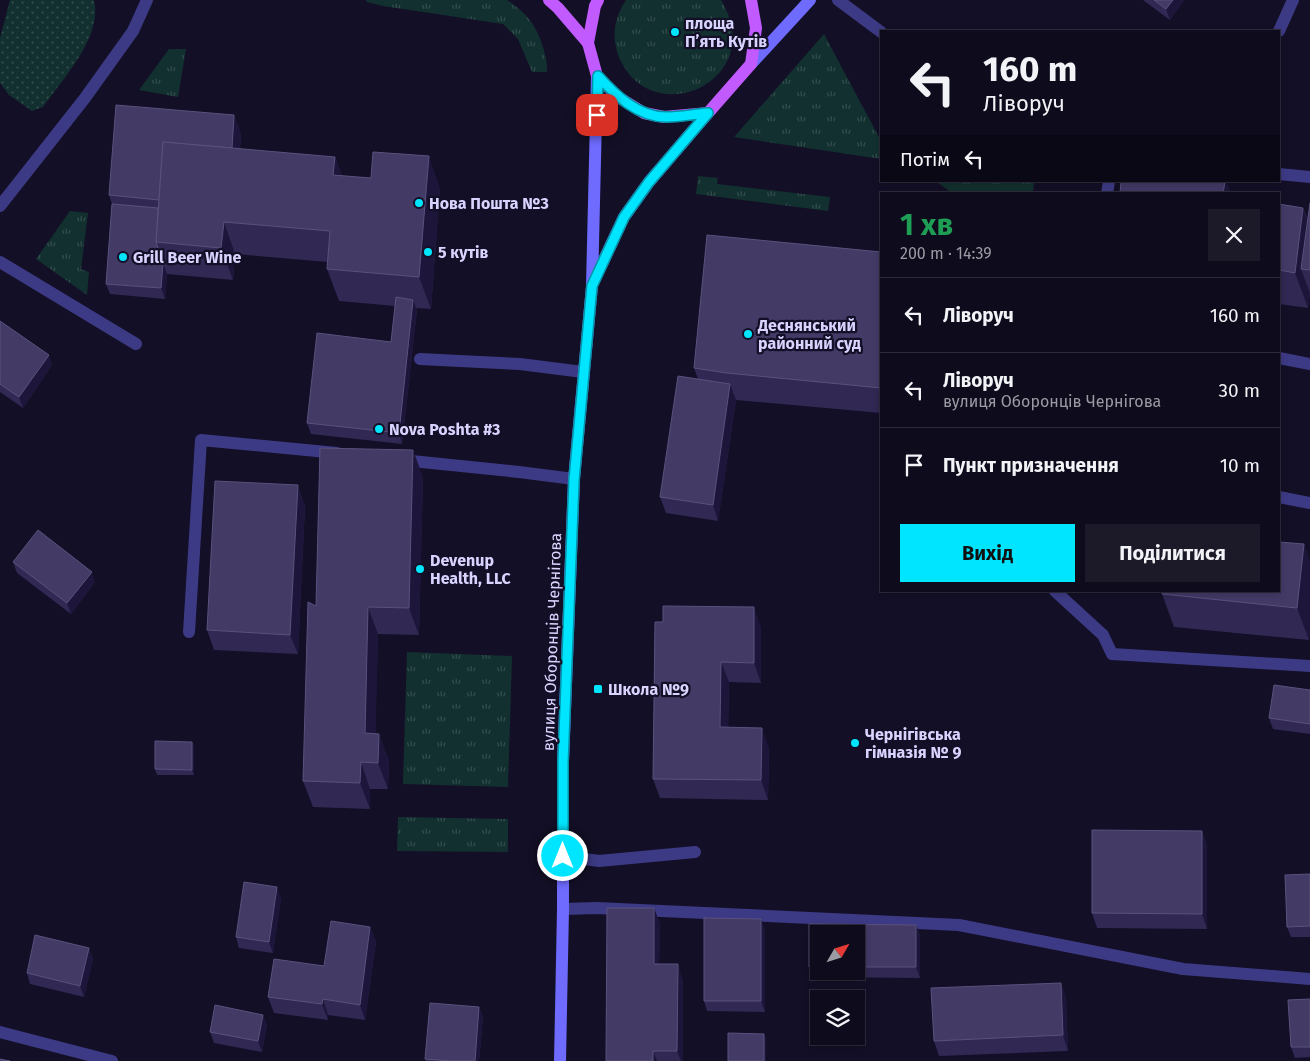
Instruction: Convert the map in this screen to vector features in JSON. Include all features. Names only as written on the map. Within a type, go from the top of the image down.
[{"type":"main road","points":[[549,0],[588,43],[598,76],[618,97],[644,113],[664,117],[708,113],[810,0]]},
{"type":"main road","points":[[588,43],[595,6],[598,0]]},
{"type":"main road","points":[[751,0],[756,28],[751,64]]},
{"type":"main road","name":"вулиця Оборонців Чернігова","points":[[560,1061],[563,762],[574,480],[592,286],[598,76]]},
{"type":"main road","name":"вулиця Оборонців Чернігова","points":[[592,286],[624,217],[649,182],[708,113]]},
{"type":"street","points":[[0,206],[133,31],[148,0]]},
{"type":"street","points":[[838,0],[880,31]]},
{"type":"street","points":[[1279,30],[1293,0]]},
{"type":"street","points":[[1280,174],[1310,177]]},
{"type":"street","points":[[0,262],[136,344]]},
{"type":"street","points":[[1280,358],[1310,364]]},
{"type":"street","points":[[420,359],[520,364],[583,372]]},
{"type":"street","points":[[189,632],[201,440],[346,454]]},
{"type":"street","points":[[394,459],[519,472],[574,480]]},
{"type":"street","points":[[1280,497],[1310,503]]},
{"type":"street","points":[[1056,592],[1102,635],[1112,654],[1310,666]]},
{"type":"street","points":[[563,856],[599,860],[695,852]]},
{"type":"street","points":[[563,909],[606,909],[960,925],[1184,968],[1310,979]]},
{"type":"street","points":[[0,1032],[112,1061]]},
{"type":"green space","points":[[10,0],[94,0],[93,28],[87,42],[70,70],[43,107],[32,111],[9,95],[0,83],[0,38]]},
{"type":"green space","points":[[366,0],[507,0],[524,13],[536,29],[544,51],[547,72],[532,72],[518,39],[503,24],[383,6],[367,2]]},
{"type":"green space","points":[[626,0],[721,0],[732,29],[730,53],[719,73],[700,87],[678,94],[655,92],[635,80],[619,57],[615,42],[616,21]]},
{"type":"green space","points":[[824,34],[880,139],[880,159],[734,137]]},
{"type":"green space","points":[[169,49],[186,49],[178,97],[139,90]]},
{"type":"green space","points":[[698,176],[718,178],[717,184],[830,197],[828,211],[696,194]]},
{"type":"green space","points":[[937,182],[1034,182],[1033,192],[950,192]]},
{"type":"green space","points":[[70,211],[88,213],[81,269],[89,272],[87,295],[36,259]]},
{"type":"green space","points":[[407,652],[512,656],[508,787],[403,784]]},
{"type":"green space","points":[[398,817],[508,819],[508,852],[397,851]]},
{"type":"building","points":[[1154,0],[1173,0],[1166,9]]},
{"type":"building","points":[[116,105],[234,115],[232,148],[163,142],[159,200],[109,195]]},
{"type":"building","points":[[163,142],[335,157],[333,175],[371,178],[373,152],[429,156],[419,277],[327,269],[330,231],[224,222],[221,248],[156,242]]},
{"type":"building","points":[[1121,182],[1225,182],[1223,192],[1120,192]]},
{"type":"building","points":[[1310,203],[1310,270],[1301,269]]},
{"type":"building","points":[[112,204],[158,208],[156,242],[163,263],[161,288],[106,284]]},
{"type":"building","points":[[1280,204],[1303,208],[1295,273],[1280,270]]},
{"type":"building","points":[[707,235],[880,252],[880,388],[694,368]]},
{"type":"building","points":[[396,297],[413,300],[399,433],[307,423],[317,333],[391,342]]},
{"type":"building","points":[[0,321],[49,355],[19,397],[0,384]]},
{"type":"building","points":[[678,376],[730,384],[713,505],[660,497]]},
{"type":"building","points":[[320,448],[413,450],[409,608],[368,607],[365,733],[379,734],[378,763],[361,762],[360,783],[303,781],[308,602],[316,606]]},
{"type":"building","points":[[215,481],[298,485],[290,635],[207,630]]},
{"type":"building","points":[[38,530],[92,572],[67,603],[13,562]]},
{"type":"building","points":[[1280,542],[1304,544],[1297,608],[1162,594],[1163,592],[1280,592]]},
{"type":"building","points":[[663,606],[754,607],[754,663],[721,662],[720,727],[762,728],[761,780],[653,779],[655,622],[663,622]]},
{"type":"building","points":[[1274,685],[1310,690],[1310,724],[1269,718]]},
{"type":"building","points":[[155,741],[192,742],[192,770],[155,769]]},
{"type":"building","points":[[1092,830],[1202,831],[1202,914],[1092,913]]},
{"type":"building","points":[[1310,874],[1310,926],[1287,927],[1285,875]]},
{"type":"building","points":[[244,882],[277,887],[269,942],[236,937]]},
{"type":"building","points":[[607,908],[654,908],[654,964],[678,964],[677,1051],[653,1051],[653,1061],[606,1061]]},
{"type":"building","points":[[704,918],[761,919],[761,1001],[704,1001]]},
{"type":"building","points":[[331,921],[370,927],[360,1005],[323,999],[322,1004],[268,997],[274,959],[324,966]]},
{"type":"building","points":[[809,924],[916,925],[916,967],[865,967],[865,925],[810,925],[809,967]]},
{"type":"building","points":[[35,935],[89,948],[80,986],[27,973]]},
{"type":"building","points":[[1061,983],[1063,1035],[934,1041],[931,988]]},
{"type":"building","points":[[1310,999],[1310,1047],[1291,1047],[1288,1000]]},
{"type":"building","points":[[430,1003],[479,1007],[475,1061],[425,1059]]},
{"type":"building","points":[[215,1005],[263,1015],[258,1041],[210,1032]]},
{"type":"building","points":[[728,1033],[764,1034],[764,1061],[728,1061]]},
{"type":"place","name":"площа Пʼять Кутів","points":[[675,32]]},
{"type":"place","name":"Нова Пошта №3","points":[[419,203]]},
{"type":"place","name":"5 кутів","points":[[428,252]]},
{"type":"place","name":"Grill Beer Wine","points":[[123,257]]},
{"type":"place","name":"Деснянський районний суд","points":[[748,334]]},
{"type":"place","name":"Nova Poshta #3","points":[[379,429]]},
{"type":"place","name":"Devenup Health, LLC","points":[[420,569]]},
{"type":"place","name":"Школа №9","points":[[598,689]]},
{"type":"place","name":"Чернігівська гімназія № 9","points":[[855,743]]},
{"type":"route","points":[[563,856],[563,762],[574,480],[592,286],[624,217],[649,182],[708,113],[664,117],[644,113],[618,97],[598,76],[597,115]]}]
